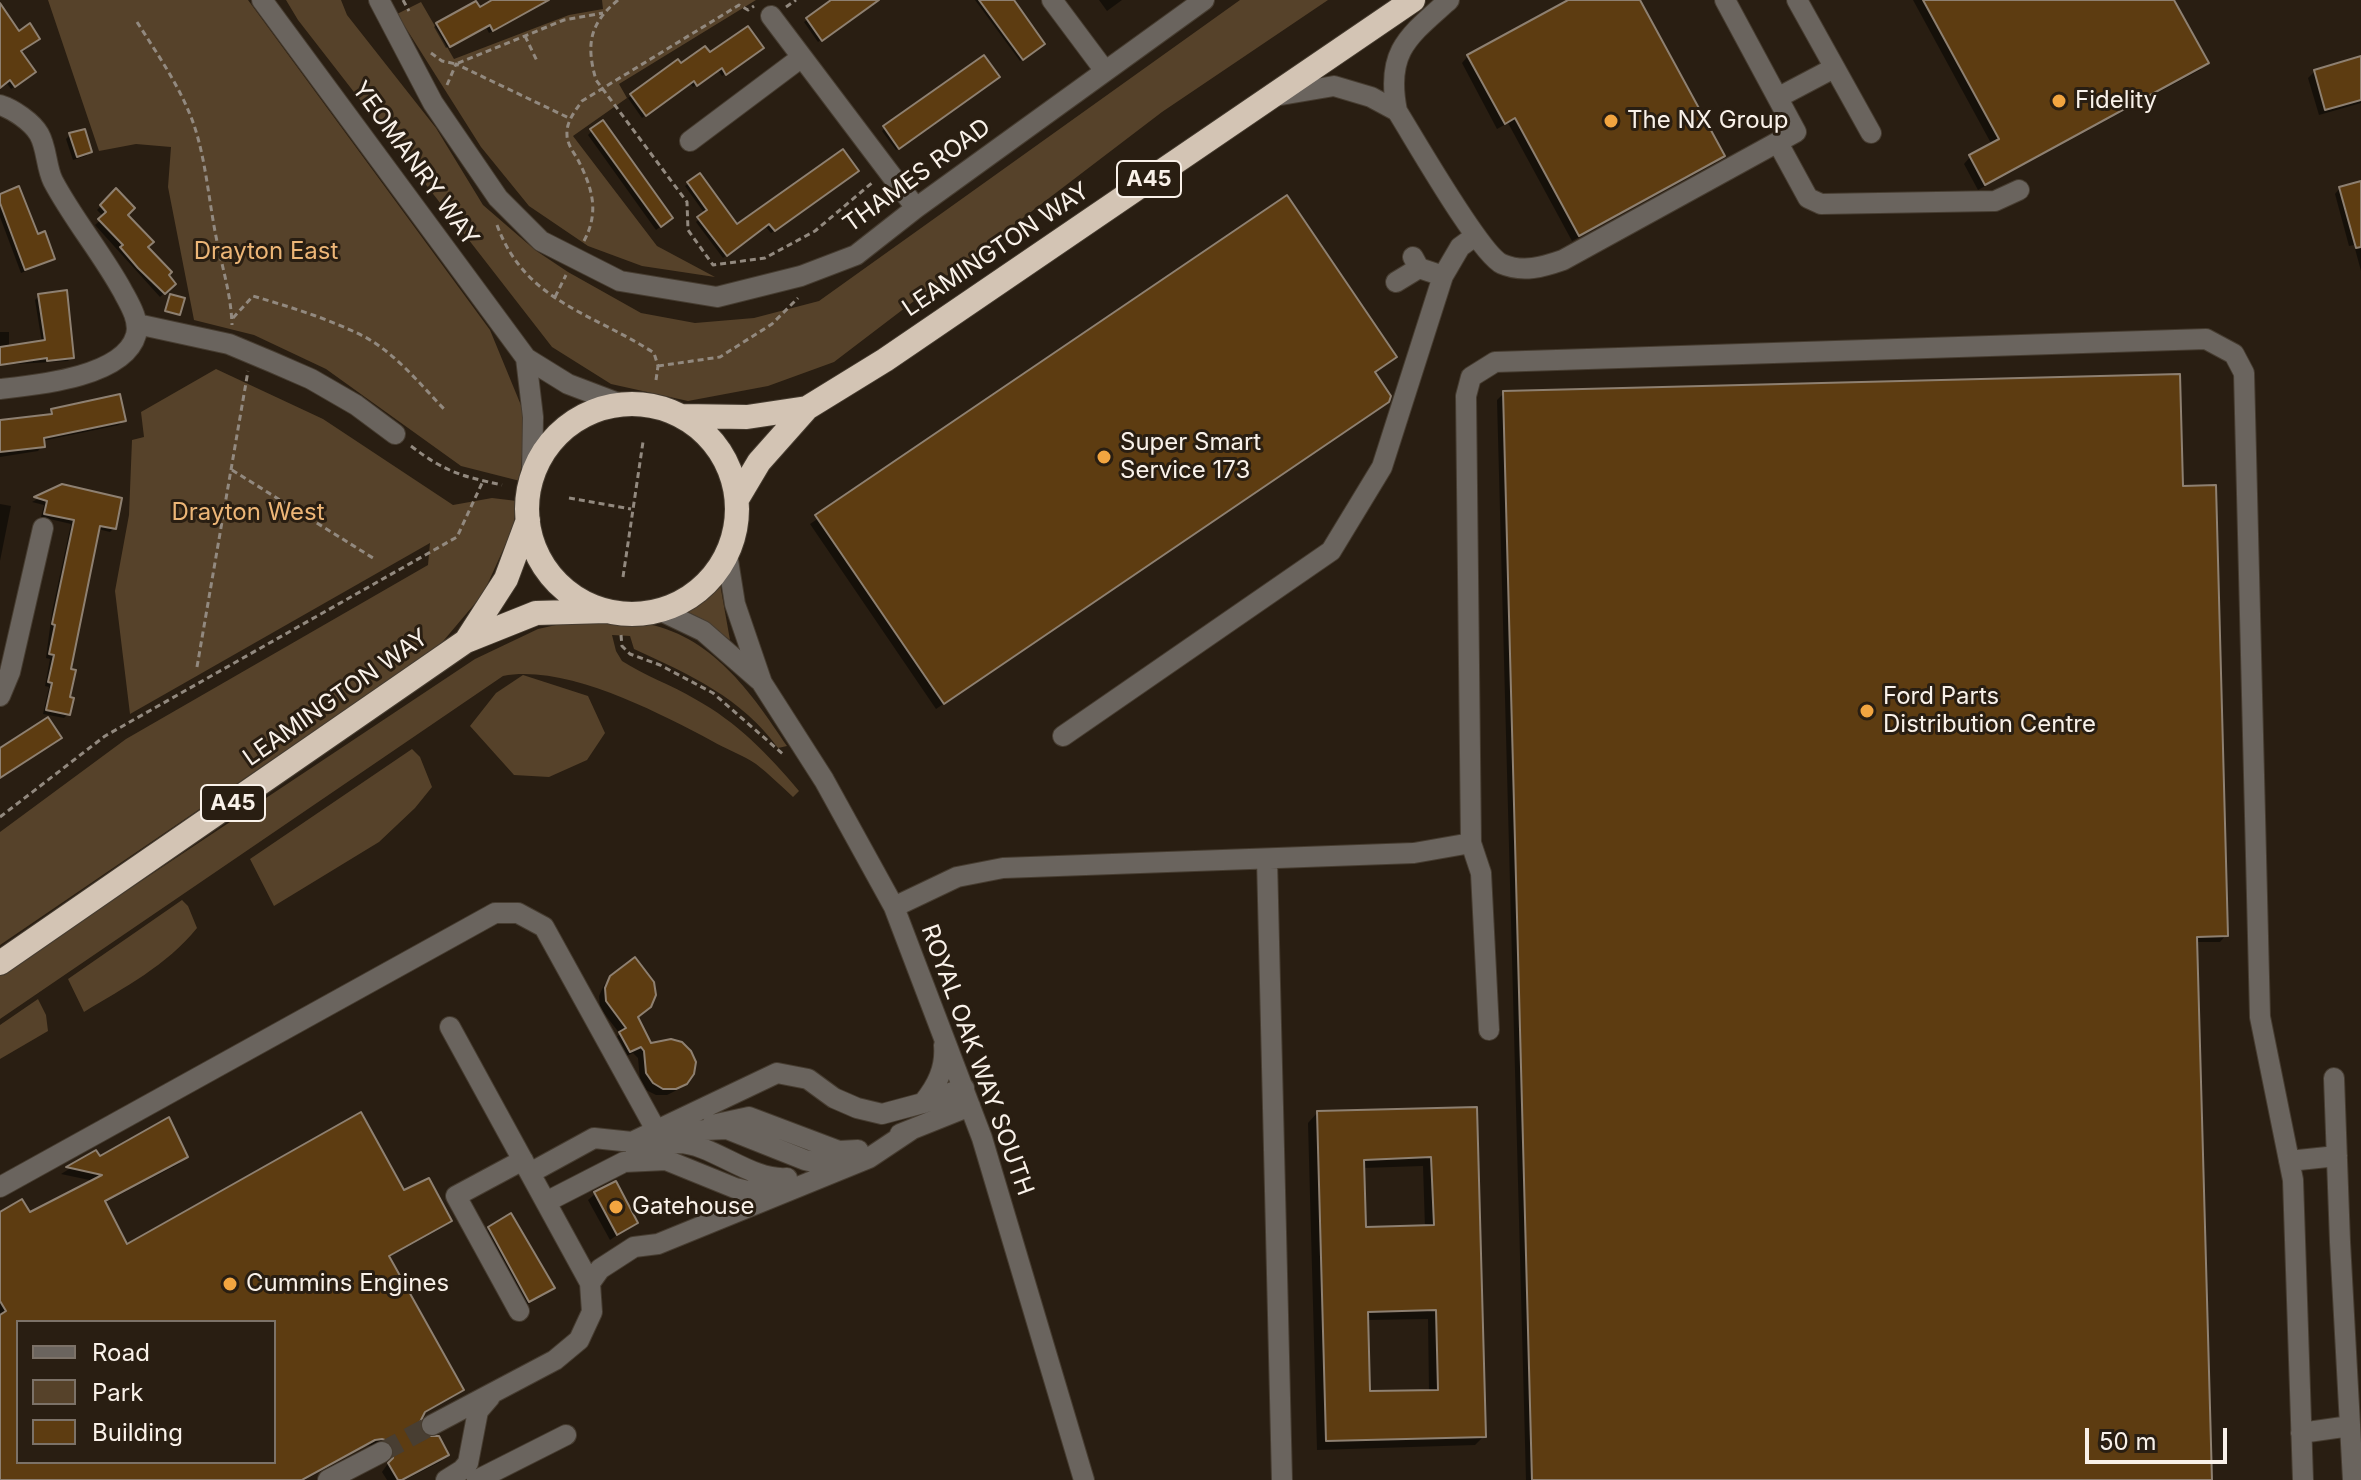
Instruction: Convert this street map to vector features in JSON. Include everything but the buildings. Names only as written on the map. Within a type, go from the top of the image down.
[{"type":"highway","name":"LEAMINGTON WAY","points":[[737,499],[759,462],[807,408],[885,360],[1413,0]]},
{"type":"highway","points":[[649,405],[682,416],[707,435],[728,464],[737,499],[735,535],[723,563],[705,586],[679,604],[646,614],[607,611],[577,599],[549,575],[533,544],[528,519],[532,478],[541,456],[564,429],[585,415],[610,406],[626,406],[649,405]]},
{"type":"highway","name":"LEAMINGTON WAY","points":[[682,416],[747,417],[807,408]]},
{"type":"highway","name":"LEAMINGTON WAY","points":[[466,641],[506,579],[528,519]]},
{"type":"highway","name":"LEAMINGTON WAY","points":[[0,963],[466,641],[536,613],[607,611]]},
{"type":"street","name":"YEOMANRY WAY","points":[[262,0],[526,358],[568,384],[626,406]]},
{"type":"street","name":"THAMES ROAD","points":[[379,0],[433,103],[498,198],[541,241],[620,281],[717,297],[801,276],[856,255],[916,208],[1204,0]]},
{"type":"street","points":[[1052,0],[1105,71]]},
{"type":"street","points":[[1449,0],[1412,33],[1398,53],[1393,91],[1397,111],[1475,236],[1499,263],[1518,269],[1542,267],[1563,260],[1796,132],[1725,0]]},
{"type":"street","points":[[1797,0],[1871,133]]},
{"type":"street","points":[[771,16],[916,208]]},
{"type":"street","points":[[690,141],[802,57]]},
{"type":"street","points":[[1779,97],[1834,68]]},
{"type":"street","points":[[1268,98],[1334,86],[1371,97],[1397,111]]},
{"type":"street","points":[[0,105],[15,113],[38,133],[51,176],[118,282],[137,324],[136,334],[127,351],[105,367],[0,389]]},
{"type":"street","points":[[1778,143],[1808,198],[1821,204],[1995,201],[2019,190]]},
{"type":"street","points":[[1063,736],[1331,551],[1382,467],[1443,276],[1460,247],[1475,236]]},
{"type":"street","points":[[1396,282],[1416,262],[1443,276]]},
{"type":"street","points":[[137,324],[229,344],[311,379],[356,405],[395,434]]},
{"type":"street","points":[[1489,1030],[1481,873],[1471,843],[1465,421],[1471,377],[1495,362],[2206,339],[2234,354],[2244,373],[2260,1017],[2293,1180],[2303,1480]]},
{"type":"street","name":"YEOMANRY WAY","points":[[526,358],[533,417],[532,478]]},
{"type":"street","points":[[0,696],[10,672],[43,528]]},
{"type":"street","name":"ROYAL OAK WAY SOUTH","points":[[727,554],[735,604],[762,683],[824,780],[894,907],[967,1097],[1084,1480]]},
{"type":"street","name":"ROYAL OAK WAY SOUTH","points":[[659,610],[703,631],[762,683]]},
{"type":"street","points":[[894,907],[957,877],[1003,868],[1414,853],[1471,843]]},
{"type":"street","points":[[1267,859],[1282,1480]]},
{"type":"street","points":[[0,1187],[495,913],[518,913],[544,927],[669,1141],[666,1160],[748,1191],[911,1130]]},
{"type":"street","points":[[432,1425],[555,1360],[579,1340],[592,1312],[590,1283],[450,1027]]},
{"type":"street","points":[[923,1103],[939,1080],[945,1052],[944,1037]]},
{"type":"street","points":[[546,1202],[669,1141],[777,1073],[808,1079],[834,1098],[882,1114],[923,1103],[967,1097]]},
{"type":"street","points":[[2334,1078],[2353,1480]]},
{"type":"street","points":[[590,1283],[600,1269],[634,1247],[658,1244],[869,1158],[967,1097]]},
{"type":"street","points":[[763,1112],[852,1146],[824,1164],[778,1178],[669,1141],[745,1114],[763,1112]]},
{"type":"street","points":[[669,1141],[735,1122],[819,1155],[824,1164]]},
{"type":"street","points":[[519,1311],[456,1196],[594,1138],[632,1142],[669,1141],[709,1133],[799,1167],[824,1164]]},
{"type":"street","points":[[2289,1161],[2337,1156]]},
{"type":"street","points":[[447,1480],[468,1463],[478,1411],[503,1387]]},
{"type":"street","points":[[2301,1433],[2350,1426]]},
{"type":"street","points":[[477,1480],[566,1435]]},
{"type":"street","points":[[328,1480],[357,1472],[382,1452]]},
{"type":"path","points":[[403,0],[410,14]]},
{"type":"path","points":[[618,0],[596,22],[591,42],[591,61],[596,80],[687,202],[688,230],[713,265],[765,258],[815,231],[888,170]]},
{"type":"path","points":[[736,0],[748,10],[761,1],[771,16]]},
{"type":"path","points":[[582,244],[590,229],[594,206],[592,191],[567,136],[570,118],[582,101],[739,5]]},
{"type":"path","points":[[445,88],[456,64],[564,20],[605,13]]},
{"type":"path","points":[[137,22],[170,75],[193,124],[207,176],[217,245],[231,295],[229,344]]},
{"type":"path","points":[[525,36],[537,61]]},
{"type":"path","points":[[431,54],[570,118]]},
{"type":"path","points":[[498,198],[497,223],[505,246],[527,277],[555,298],[654,353],[658,366],[656,380]]},
{"type":"path","points":[[555,298],[567,275]]},
{"type":"path","points":[[658,366],[720,357],[772,324],[802,294],[801,276]]},
{"type":"path","points":[[231,319],[253,296],[313,315],[366,338],[402,365],[444,409]]},
{"type":"path","points":[[197,667],[245,383]]},
{"type":"path","points":[[395,434],[436,465],[460,477],[502,485]]},
{"type":"path","points":[[623,577],[643,442]]},
{"type":"path","points":[[232,470],[373,558]]},
{"type":"path","points":[[0,817],[105,736],[457,537],[483,481]]},
{"type":"path","points":[[569,498],[631,509]]},
{"type":"path","points":[[621,635],[622,646],[630,654],[660,665],[713,693],[792,763]]},
{"type":"green space","name":"Drayton East","points":[[48,0],[248,0],[490,330],[525,415],[520,481],[461,466],[326,369],[254,335],[194,320],[168,187],[171,147],[136,144],[99,151]]},
{"type":"green space","points":[[286,0],[341,0],[347,15],[436,128],[483,205],[535,250],[641,313],[695,323],[754,318],[819,301],[1240,0],[1328,0],[1162,112],[834,362],[768,386],[688,401],[611,384],[552,347],[298,20]]},
{"type":"green space","points":[[602,0],[756,0],[619,84],[627,98],[573,136],[657,246],[715,277],[642,266],[588,246],[529,206],[481,147],[397,14],[421,2],[454,59],[569,15],[603,9]]},
{"type":"green space","name":"Drayton West","points":[[216,369],[323,419],[453,505],[492,498],[517,501],[513,528],[483,594],[439,646],[0,945],[0,832],[126,739],[428,565],[430,543],[130,714],[115,591],[129,515],[132,440],[144,437],[141,412]]},
{"type":"green space","points":[[716,583],[720,584],[730,640],[704,620],[682,609]]},
{"type":"green space","points":[[574,621],[642,623],[667,629],[709,653],[743,686],[787,746],[778,748],[748,715],[713,689],[634,649],[630,636],[612,635],[622,661],[725,718],[764,752],[799,791],[793,797],[751,761],[610,693],[554,677],[528,674],[503,676],[0,1019],[0,975],[475,659],[538,629]]},
{"type":"green space","points":[[523,675],[588,696],[605,733],[587,760],[549,777],[514,775],[470,726],[496,693]]},
{"type":"green space","points":[[412,749],[420,757],[432,787],[415,808],[379,842],[274,906],[250,859]]},
{"type":"green space","points":[[182,900],[188,906],[197,928],[158,965],[84,1012],[68,979]]},
{"type":"green space","points":[[38,999],[46,1015],[48,1031],[0,1059],[0,1025]]},
{"type":"tunnel","points":[[382,1452],[432,1425]]},
{"type":"place","name":"Fidelity","points":[[2059,101]]},
{"type":"place","name":"The NX Group","points":[[1611,121]]},
{"type":"place","name":"Super Smart Service 173","points":[[1104,457]]},
{"type":"place","name":"Ford Parts Distribution Centre","points":[[1867,711]]},
{"type":"place","name":"Gatehouse","points":[[616,1207]]},
{"type":"place","name":"Cummins Engines","points":[[230,1284]]}]
